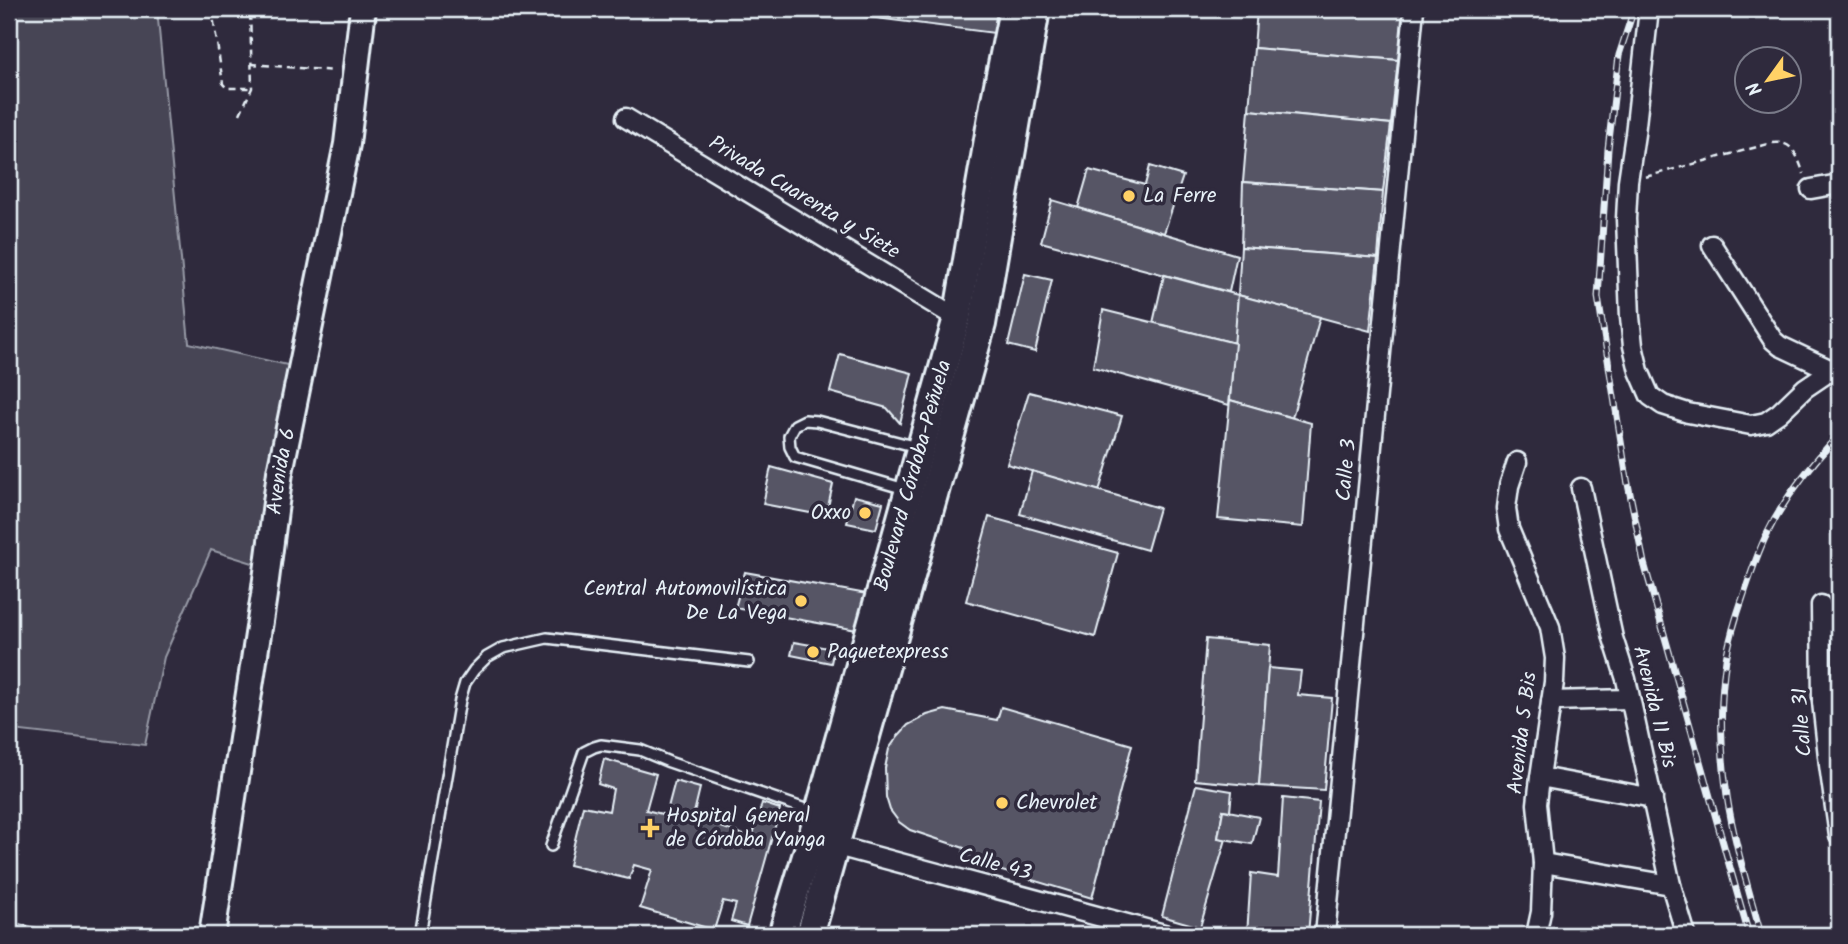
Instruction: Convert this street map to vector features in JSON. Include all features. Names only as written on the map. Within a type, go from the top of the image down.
[{"type":"main road","name":"Boulevard Córdoba-Peñuela","points":[[970,321],[994,105],[1013,9]]},
{"type":"main road","name":"Boulevard Córdoba-Peñuela","points":[[782,935],[818,813],[921,494],[970,321],[1037,9]]},
{"type":"main road","name":"Boulevard Córdoba-Peñuela","points":[[810,935],[837,846],[921,494]]},
{"type":"street","name":"Avenida 6","points":[[212,935],[280,472],[347,144],[362,9]]},
{"type":"street","name":"Calle 3","points":[[1325,935],[1414,9]]},
{"type":"street","points":[[1648,9],[1626,219],[1631,326],[1639,371],[1650,396],[1663,405],[1688,413],[1751,425],[1766,422],[1804,388],[1835,368]]},
{"type":"street","name":"Privada Cuarenta y Siete","points":[[626,118],[970,321]]},
{"type":"street","points":[[1811,189],[1839,184]]},
{"type":"street","points":[[1712,245],[1773,340],[1835,368]]},
{"type":"street","name":"Avenida 5 Bis","points":[[1517,462],[1509,486],[1506,508],[1509,529],[1550,628],[1555,658],[1537,804],[1543,863],[1541,912],[1536,935]]},
{"type":"street","name":"Avenida 11 Bis","points":[[1581,488],[1671,885],[1686,935]]},
{"type":"street","name":"Calle 31","points":[[1821,605],[1822,702],[1839,836]]},
{"type":"street","points":[[1551,701],[1629,699]]},
{"type":"street","points":[[1540,777],[1653,798]]},
{"type":"street","name":"Calle 43","points":[[811,840],[1166,935]]},
{"type":"street","points":[[1543,863],[1671,885]]},
{"type":"lane","points":[[921,494],[795,457],[789,436],[795,425],[806,419],[933,452]]},
{"type":"lane","points":[[420,935],[460,700],[465,682],[487,657],[503,648],[547,638],[749,662]]},
{"type":"lane","points":[[551,846],[584,752],[601,745],[640,750],[818,813]]},
{"type":"lane","points":[[9,928],[41,935]]},
{"type":"path","points":[[212,9],[223,84],[227,88],[252,88]]},
{"type":"path","points":[[240,114],[252,88],[250,9]]},
{"type":"path","points":[[251,64],[354,73]]},
{"type":"path","points":[[1628,181],[1782,142],[1792,148],[1804,172]]},
{"type":"shaded area","points":[[9,9],[157,9],[189,343],[292,366],[259,565],[211,550],[164,657],[145,745],[13,730],[9,743]]},
{"type":"building","points":[[805,9],[997,9],[994,33]]},
{"type":"building","points":[[1158,9],[1186,9],[1184,16]]},
{"type":"building","points":[[1257,9],[1403,9],[1398,60],[1254,48]]},
{"type":"building","points":[[1254,48],[1398,60],[1391,124],[1249,110]]},
{"type":"building","points":[[1249,110],[1391,124],[1383,192],[1243,182]]},
{"type":"building","name":"La Ferre","points":[[1150,166],[1183,176],[1164,233],[1078,208],[1089,170],[1145,185]]},
{"type":"building","points":[[1243,182],[1383,192],[1378,258],[1241,247]]},
{"type":"building","points":[[1052,200],[1237,255],[1229,292],[1041,242]]},
{"type":"building","points":[[1241,247],[1378,258],[1370,331],[1238,295]]},
{"type":"building","points":[[1025,274],[1052,280],[1035,352],[1008,345]]},
{"type":"building","points":[[1164,275],[1238,295],[1235,343],[1153,323]]},
{"type":"building","points":[[1238,295],[1320,317],[1292,418],[1230,400]]},
{"type":"building","points":[[1103,310],[1235,343],[1229,405],[1093,367]]},
{"type":"building","points":[[840,354],[912,373],[900,423],[887,408],[830,392]]},
{"type":"building","points":[[1029,392],[1122,416],[1099,491],[1007,464]]},
{"type":"building","points":[[1230,400],[1311,423],[1303,527],[1218,519]]},
{"type":"building","points":[[771,467],[833,484],[826,516],[763,504]]},
{"type":"building","points":[[1032,471],[1159,508],[1147,550],[1020,514]]},
{"type":"building","name":"Oxxo","points":[[854,496],[883,503],[876,529],[847,523]]},
{"type":"building","points":[[989,517],[1118,553],[1095,637],[966,601]]},
{"type":"building","name":"Central Automovilística De La Vega","points":[[745,572],[867,594],[857,630],[735,608]]},
{"type":"building","points":[[1206,639],[1270,645],[1259,786],[1195,780]]},
{"type":"building","name":"Paquetexpress","points":[[794,642],[834,649],[831,663],[791,655]]},
{"type":"building","points":[[1268,668],[1301,671],[1298,695],[1332,698],[1324,790],[1259,786]]},
{"type":"building","name":"Chevrolet","points":[[1001,707],[1132,745],[1092,898],[962,859],[964,848],[910,830],[899,822],[890,810],[886,797],[885,768],[889,749],[908,725],[927,715],[945,710],[997,720]]},
{"type":"building","points":[[604,759],[656,774],[646,810],[666,815],[675,781],[700,788],[693,817],[752,838],[762,803],[780,809],[747,926],[731,921],[736,904],[723,901],[714,930],[640,908],[652,870],[634,865],[629,879],[569,865],[583,806],[609,811],[613,789],[598,784]]},
{"type":"building","points":[[1196,785],[1232,791],[1230,811],[1223,810],[1218,838],[1226,839],[1200,927],[1162,916]]},
{"type":"building","points":[[1283,798],[1319,802],[1308,935],[1247,935],[1251,873],[1278,877]]},
{"type":"building","points":[[1223,810],[1259,817],[1252,844],[1218,838]]},
{"type":"railway","points":[[1634,9],[1619,55],[1608,149],[1598,297],[1627,479],[1644,563],[1749,935]]},
{"type":"railway","points":[[1761,935],[1727,796],[1722,727],[1726,659],[1738,612],[1765,538],[1798,484],[1839,435]]},
{"type":"place","name":"La Ferre","points":[[1129,196]]},
{"type":"place","name":"Oxxo","points":[[865,513]]},
{"type":"place","name":"Central Automovilística De La Vega","points":[[801,601]]},
{"type":"place","name":"Paquetexpress","points":[[813,652]]},
{"type":"place","name":"Chevrolet","points":[[1002,803]]},
{"type":"place","name":"Hospital General de Córdoba Yanga","points":[[650,828]]}]
